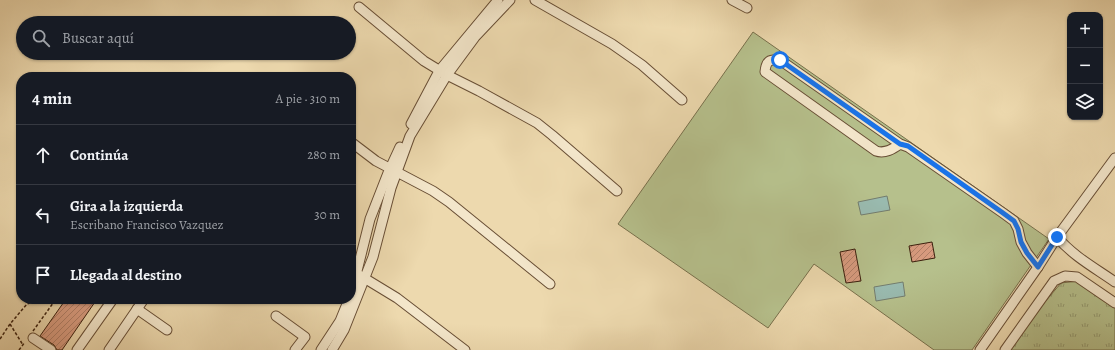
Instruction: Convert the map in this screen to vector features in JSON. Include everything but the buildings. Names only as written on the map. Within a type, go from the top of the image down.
[{"type":"street","points":[[465,350],[397,298],[358,274],[370,219],[394,170],[412,122],[443,73],[498,0]]},
{"type":"street","points":[[443,73],[510,0]]},
{"type":"street","points":[[535,0],[612,44],[642,65],[682,100]]},
{"type":"street","points":[[732,0],[747,8]]},
{"type":"street","points":[[359,7],[424,61],[443,73],[537,123],[617,191]]},
{"type":"street","points":[[900,144],[891,150],[881,153],[876,151],[765,72],[766,65],[772,59],[780,60],[900,144],[908,146],[1014,221],[1018,229],[1021,242],[1027,253],[1038,267]]},
{"type":"street","points":[[356,146],[376,161],[433,191],[449,202],[550,284]]},
{"type":"street","points":[[980,350],[1057,237],[1115,158]]},
{"type":"street","points":[[1057,237],[1065,246],[1115,282]]},
{"type":"street","points":[[1005,350],[1054,281],[1065,276],[1077,277],[1115,303]]},
{"type":"street","points":[[77,350],[109,304]]},
{"type":"street","points":[[109,350],[140,304]]},
{"type":"street","points":[[321,350],[340,321],[347,304]]},
{"type":"street","points":[[332,350],[344,330],[350,304]]},
{"type":"street","points":[[137,309],[167,330]]},
{"type":"street","points":[[276,316],[305,337],[295,350]]},
{"type":"street","points":[[30,337],[51,350]]},
{"type":"path","points":[[0,339],[10,324],[27,304]]},
{"type":"path","points":[[19,350],[30,337],[53,304]]},
{"type":"path","points":[[10,324],[23,345]]},
{"type":"green space","points":[[753,32],[1049,239],[972,350],[934,350],[814,264],[768,328],[618,224]]},
{"type":"green space","points":[[1079,281],[1115,306],[1115,350],[1010,350],[1044,303],[1061,283]]},
{"type":"water","points":[[887,196],[890,210],[861,215],[858,202]]},
{"type":"water","points":[[903,282],[905,296],[876,301],[874,287]]},
{"type":"route","points":[[780,60],[900,144],[908,146],[1014,221],[1018,229],[1021,242],[1027,253],[1038,267],[1057,237]]}]
